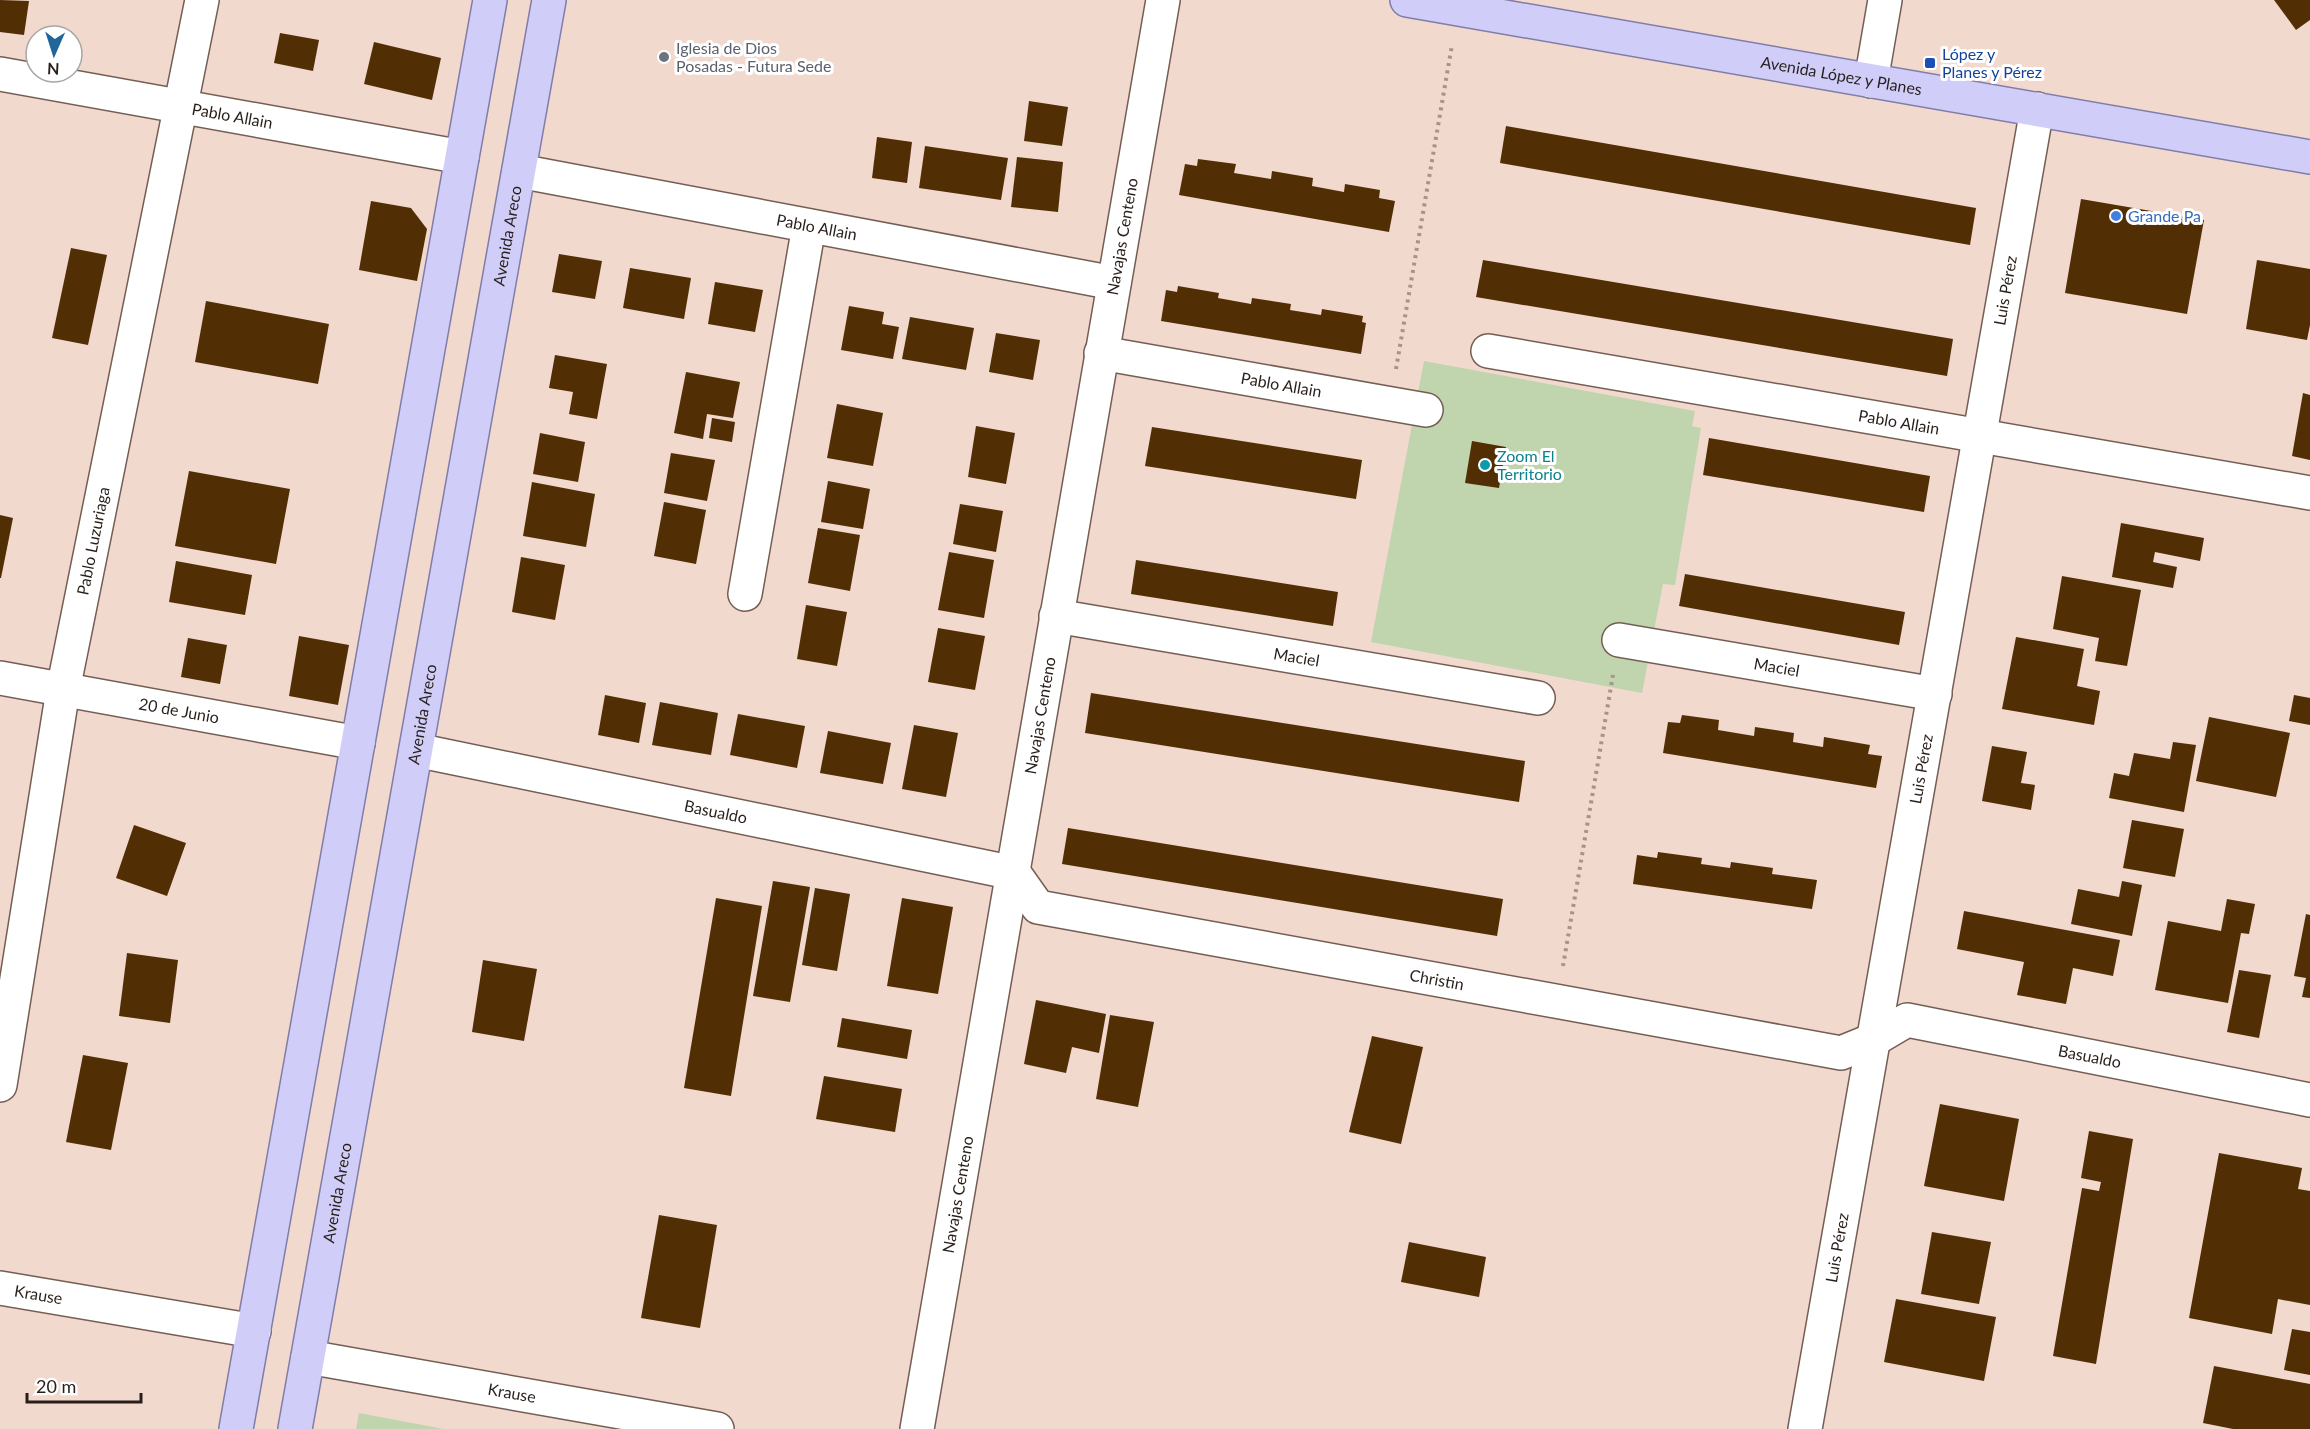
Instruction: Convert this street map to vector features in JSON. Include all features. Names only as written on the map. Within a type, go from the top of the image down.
[{"type":"main road","points":[[236,1429],[490,0]]},
{"type":"main road","name":"Avenida Areco","points":[[295,1429],[549,0]]},
{"type":"main road","name":"Avenida López y Planes","points":[[1407,0],[2310,157]]},
{"type":"street","name":"Pablo Luzuriaga","points":[[0,1085],[63,690],[202,0]]},
{"type":"street","name":"Navajas Centeno","points":[[917,1429],[1162,0]]},
{"type":"street","points":[[1871,81],[1885,0]]},
{"type":"street","name":"Pablo Allain","points":[[0,74],[462,157]]},
{"type":"street","name":"Luis Pérez","points":[[1805,1429],[2037,109]]},
{"type":"street","name":"Pablo Allain","points":[[519,171],[1113,283]]},
{"type":"street","points":[[745,594],[809,226]]},
{"type":"street","name":"Pablo Allain","points":[[1488,351],[2310,493]]},
{"type":"street","name":"Pablo Allain","points":[[1101,353],[1426,410]]},
{"type":"street","name":"Maciel","points":[[1056,616],[1538,698]]},
{"type":"street","name":"Maciel","points":[[1619,640],[1935,694]]},
{"type":"street","name":"20 de Junio","points":[[0,678],[358,743]]},
{"type":"street","name":"Basualdo","points":[[416,750],[1014,873]]},
{"type":"street","name":"Christin","points":[[1014,873],[1038,908],[1841,1053],[1873,1040]]},
{"type":"street","name":"Basualdo","points":[[1873,1040],[1907,1020],[2310,1100]]},
{"type":"street","name":"Krause","points":[[0,1288],[254,1331]]},
{"type":"street","name":"Krause","points":[[308,1357],[717,1429]]},
{"type":"path","points":[[1389,404],[1458,9]]},
{"type":"path","points":[[1556,1002],[1619,640]]},
{"type":"green space","points":[[1424,361],[1695,411],[1692,426],[1701,428],[1675,585],[1663,584],[1642,693],[1371,642]]},
{"type":"green space","points":[[359,1413],[444,1429],[356,1429]]},
{"type":"building","points":[[0,0],[29,1],[24,35],[0,32]]},
{"type":"building","points":[[2274,0],[2310,0],[2310,20],[2296,30]]},
{"type":"building","points":[[280,33],[319,40],[313,71],[274,63]]},
{"type":"building","points":[[374,42],[441,58],[432,100],[364,84]]},
{"type":"building","points":[[1029,101],[1068,107],[1062,146],[1024,141]]},
{"type":"building","points":[[1506,126],[1976,208],[1970,245],[1500,163]]},
{"type":"building","points":[[877,137],[912,142],[907,183],[872,178]]},
{"type":"building","points":[[925,146],[1008,158],[1001,200],[919,188]]},
{"type":"building","points":[[1017,157],[1063,162],[1058,212],[1011,207]]},
{"type":"building","points":[[1198,159],[1236,164],[1234,173],[1271,179],[1272,171],[1313,178],[1312,186],[1344,192],[1345,184],[1380,190],[1379,198],[1395,201],[1389,232],[1179,195],[1185,164],[1197,166]]},
{"type":"building","points":[[2081,199],[2204,220],[2187,314],[2065,293]]},
{"type":"building","points":[[371,201],[411,208],[427,229],[417,281],[359,270]]},
{"type":"building","points":[[71,248],[107,255],[88,345],[52,338]]},
{"type":"building","points":[[559,254],[602,261],[595,299],[552,292]]},
{"type":"building","points":[[1483,260],[1953,339],[1947,376],[1476,297]]},
{"type":"building","points":[[2257,260],[2310,269],[2310,325],[2307,340],[2246,329]]},
{"type":"building","points":[[630,268],[691,278],[684,319],[623,308]]},
{"type":"building","points":[[715,282],[763,290],[755,332],[708,324]]},
{"type":"building","points":[[1178,286],[1219,293],[1218,298],[1251,304],[1252,298],[1291,304],[1290,310],[1321,315],[1322,309],[1363,316],[1362,322],[1366,323],[1361,354],[1161,321],[1166,290],[1177,292]]},
{"type":"building","points":[[206,301],[329,324],[318,384],[195,362]]},
{"type":"building","points":[[849,306],[884,312],[882,324],[899,327],[893,359],[841,350]]},
{"type":"building","points":[[910,317],[974,328],[966,370],[902,359]]},
{"type":"building","points":[[996,333],[1040,340],[1033,380],[989,372]]},
{"type":"building","points":[[555,355],[607,364],[597,419],[569,414],[573,392],[549,388]]},
{"type":"building","points":[[686,372],[740,382],[733,418],[707,414],[703,439],[674,433]]},
{"type":"building","points":[[2303,393],[2310,395],[2310,460],[2292,456]]},
{"type":"building","points":[[837,404],[883,413],[873,466],[827,458]]},
{"type":"building","points":[[712,418],[735,422],[732,442],[709,438]]},
{"type":"building","points":[[976,426],[1015,433],[1006,484],[968,477]]},
{"type":"building","points":[[1152,427],[1362,460],[1356,499],[1145,466]]},
{"type":"building","points":[[540,433],[585,442],[578,482],[533,474]]},
{"type":"building","points":[[1709,438],[1930,476],[1924,512],[1703,475]]},
{"type":"building","name":"Zoom El Territorio","points":[[1472,441],[1506,447],[1499,488],[1465,483]]},
{"type":"building","points":[[671,453],[715,460],[707,501],[664,493]]},
{"type":"building","points":[[189,471],[290,489],[276,564],[175,546]]},
{"type":"building","points":[[828,481],[870,489],[863,529],[821,522]]},
{"type":"building","points":[[532,482],[595,494],[586,547],[523,536]]},
{"type":"building","points":[[664,502],[706,510],[696,564],[654,556]]},
{"type":"building","points":[[960,504],[1003,511],[996,552],[953,544]]},
{"type":"building","points":[[0,515],[13,518],[1,578],[0,578]]},
{"type":"building","points":[[2121,523],[2204,538],[2200,561],[2155,552],[2153,562],[2177,567],[2173,588],[2112,577]]},
{"type":"building","points":[[818,528],[860,535],[850,591],[808,583]]},
{"type":"building","points":[[949,552],[994,560],[984,618],[938,610]]},
{"type":"building","points":[[521,557],[565,565],[555,620],[512,612]]},
{"type":"building","points":[[1136,560],[1338,592],[1333,626],[1131,594]]},
{"type":"building","points":[[176,561],[252,575],[245,615],[169,602]]},
{"type":"building","points":[[1685,574],[1905,612],[1899,645],[1679,606]]},
{"type":"building","points":[[2062,576],[2141,590],[2127,666],[2095,661],[2099,638],[2053,629]]},
{"type":"building","points":[[806,605],[847,612],[837,666],[797,659]]},
{"type":"building","points":[[938,628],[985,636],[975,690],[928,682]]},
{"type":"building","points":[[299,636],[349,645],[338,705],[289,696]]},
{"type":"building","points":[[2016,637],[2084,649],[2077,686],[2100,691],[2094,725],[2002,709]]},
{"type":"building","points":[[188,638],[227,645],[220,684],[181,677]]},
{"type":"building","points":[[1091,693],[1525,761],[1519,802],[1085,733]]},
{"type":"building","points":[[605,695],[646,703],[639,743],[598,735]]},
{"type":"building","points":[[2294,695],[2310,698],[2310,725],[2289,721]]},
{"type":"building","points":[[660,702],[718,713],[711,755],[652,745]]},
{"type":"building","points":[[738,714],[805,726],[797,768],[730,755]]},
{"type":"building","points":[[1682,715],[1719,720],[1718,730],[1754,736],[1755,727],[1794,733],[1793,742],[1823,747],[1824,737],[1870,745],[1868,754],[1882,756],[1876,788],[1663,753],[1668,722],[1680,723]]},
{"type":"building","points":[[2209,717],[2290,733],[2276,797],[2196,781]]},
{"type":"building","points":[[914,725],[958,733],[946,797],[902,789]]},
{"type":"building","points":[[828,731],[891,743],[883,784],[820,773]]},
{"type":"building","points":[[2173,742],[2196,745],[2184,812],[2109,798],[2114,773],[2129,776],[2134,753],[2170,759]]},
{"type":"building","points":[[1992,746],[2027,752],[2021,783],[2035,785],[2031,810],[1982,801]]},
{"type":"building","points":[[2132,820],[2184,829],[2175,877],[2123,868]]},
{"type":"building","points":[[134,825],[186,843],[167,896],[116,878]]},
{"type":"building","points":[[1068,828],[1503,899],[1497,936],[1062,864]]},
{"type":"building","points":[[1658,852],[1702,858],[1701,864],[1730,868],[1731,862],[1773,868],[1772,874],[1817,880],[1812,909],[1633,884],[1637,855],[1657,858]]},
{"type":"building","points":[[773,881],[810,887],[790,1002],[753,996]]},
{"type":"building","points":[[2122,881],[2142,885],[2132,936],[2071,924],[2078,889],[2119,897]]},
{"type":"building","points":[[815,888],[850,894],[837,971],[802,965]]},
{"type":"building","points":[[716,898],[762,906],[731,1096],[684,1088]]},
{"type":"building","points":[[902,898],[953,907],[938,994],[887,986]]},
{"type":"building","points":[[2227,899],[2255,904],[2249,934],[2241,933],[2228,1003],[2155,990],[2168,921],[2221,931]]},
{"type":"building","points":[[1964,911],[2120,940],[2113,976],[2073,968],[2066,1004],[2017,995],[2024,962],[1957,949]]},
{"type":"building","points":[[2306,914],[2310,915],[2310,998],[2302,997],[2306,978],[2294,976]]},
{"type":"building","points":[[127,953],[178,960],[170,1023],[119,1016]]},
{"type":"building","points":[[483,960],[537,969],[524,1041],[472,1032]]},
{"type":"building","points":[[2239,970],[2271,975],[2259,1038],[2227,1032]]},
{"type":"building","points":[[1036,1000],[1106,1014],[1099,1053],[1072,1047],[1066,1073],[1024,1064]]},
{"type":"building","points":[[1110,1015],[1154,1022],[1138,1107],[1096,1099]]},
{"type":"building","points":[[842,1018],[912,1030],[907,1059],[837,1047]]},
{"type":"building","points":[[1372,1036],[1423,1047],[1401,1144],[1349,1132]]},
{"type":"building","points":[[83,1055],[128,1063],[111,1150],[66,1142]]},
{"type":"building","points":[[824,1076],[902,1089],[895,1132],[816,1119]]},
{"type":"building","points":[[1940,1104],[2019,1119],[2004,1201],[1924,1186]]},
{"type":"building","points":[[2089,1131],[2133,1139],[2096,1364],[2053,1356],[2082,1188],[2099,1191],[2101,1182],[2081,1178]]},
{"type":"building","points":[[2219,1153],[2302,1168],[2298,1189],[2310,1191],[2310,1305],[2278,1299],[2272,1334],[2189,1318]]},
{"type":"building","points":[[659,1215],[717,1225],[700,1328],[641,1318]]},
{"type":"building","points":[[1932,1232],[1991,1242],[1979,1304],[1921,1294]]},
{"type":"building","points":[[1409,1242],[1486,1257],[1479,1297],[1401,1282]]},
{"type":"building","points":[[1896,1299],[1996,1317],[1984,1381],[1884,1362]]},
{"type":"building","points":[[2292,1329],[2310,1332],[2310,1375],[2284,1370]]},
{"type":"building","points":[[2214,1366],[2310,1384],[2310,1429],[2233,1429],[2203,1423]]},
{"type":"place","name":"Iglesia de Dios Posadas - Futura Sede","points":[[664,57]]},
{"type":"place","name":"López y Planes y Pérez","points":[[1930,63]]},
{"type":"place","name":"Grande Pa","points":[[2116,216]]},
{"type":"place","name":"Zoom El Territorio","points":[[1485,465]]}]
